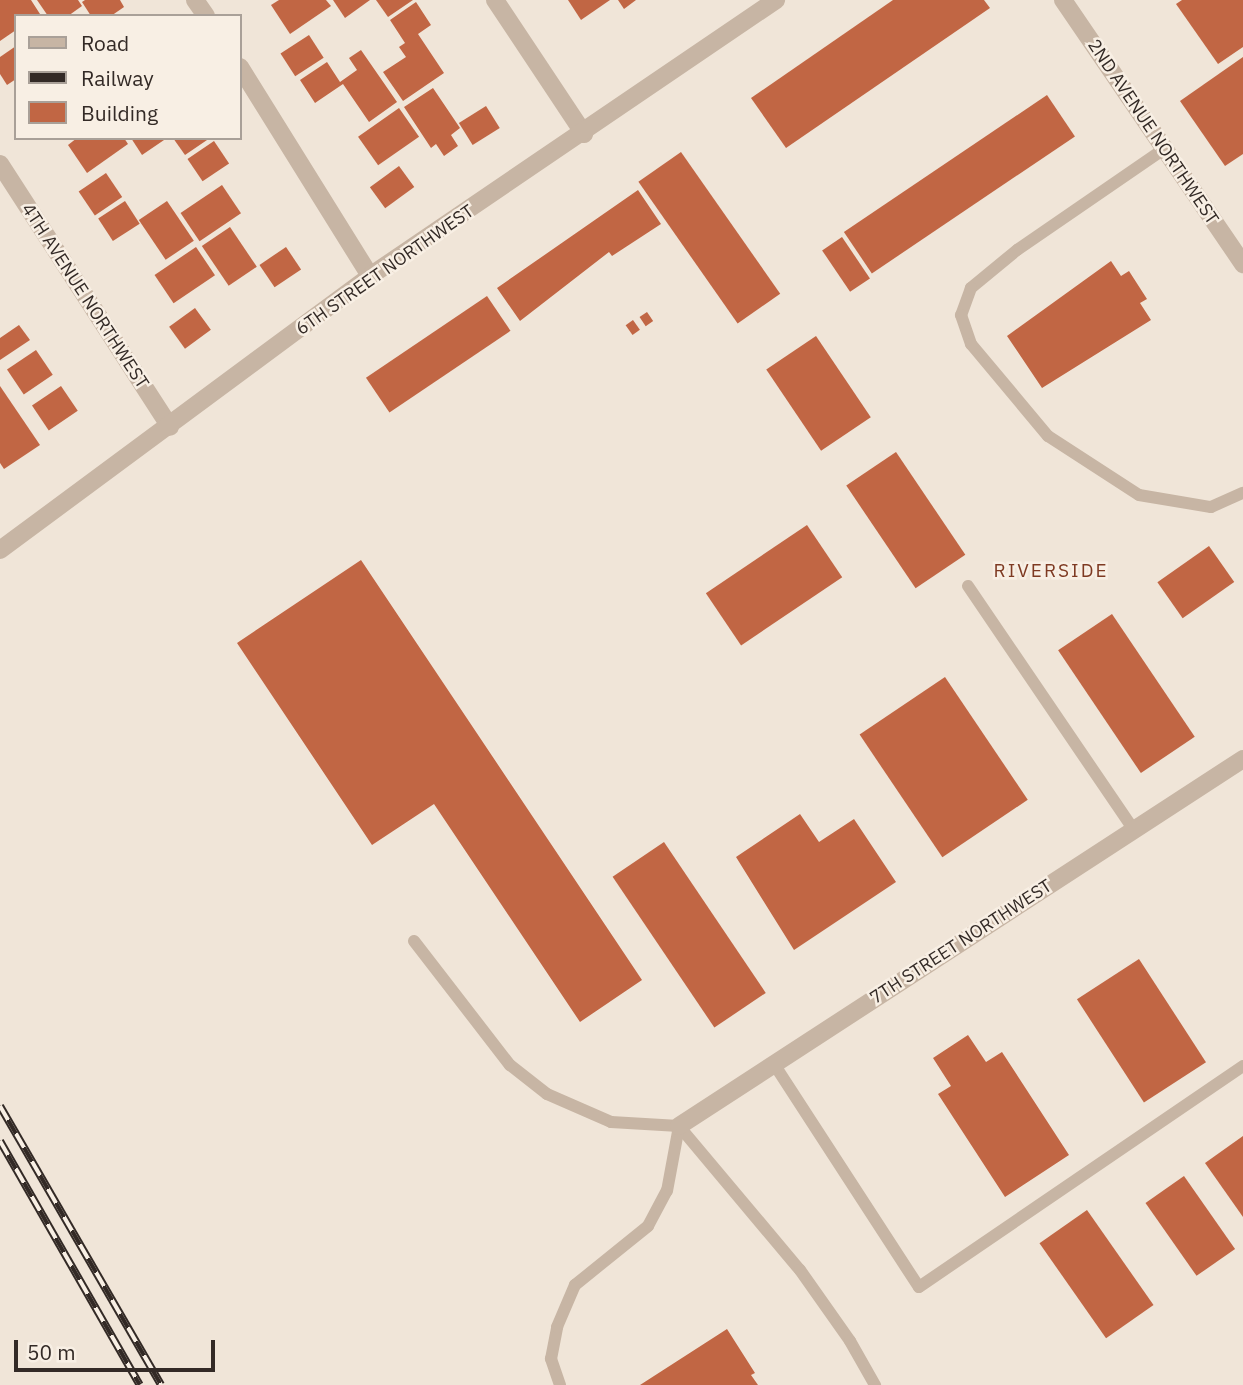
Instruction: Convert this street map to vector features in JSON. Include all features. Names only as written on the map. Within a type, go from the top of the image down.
[{"type":"street","points":[[495,0],[584,134]]},
{"type":"street","name":"6TH STREET NORTHWEST","points":[[0,550],[170,427],[370,276],[584,134],[776,0]]},
{"type":"street","name":"2ND AVENUE NORTHWEST","points":[[1063,0],[1243,264]]},
{"type":"street","points":[[242,70],[370,276]]},
{"type":"street","name":"4TH AVENUE NORTHWEST","points":[[0,164],[170,427]]},
{"type":"street","name":"7TH STREET NORTHWEST","points":[[679,1126],[1243,759]]},
{"type":"lane","points":[[1164,149],[1017,250],[971,288],[961,315],[971,344],[1048,436],[1139,495],[1211,507],[1243,493]]},
{"type":"lane","points":[[968,586],[1134,830]]},
{"type":"lane","points":[[414,941],[510,1065],[547,1094],[611,1122],[679,1126],[800,1270],[850,1341],[875,1385]]},
{"type":"lane","points":[[774,1064],[919,1287],[1243,1066]]},
{"type":"lane","points":[[560,1385],[551,1359],[557,1327],[575,1285],[648,1226],[667,1191],[679,1126]]},
{"type":"building","points":[[0,0],[31,0],[40,14],[14,14],[14,31],[0,41]]},
{"type":"building","points":[[37,0],[78,0],[82,6],[71,14],[47,14]]},
{"type":"building","points":[[120,0],[124,7],[114,14],[90,14],[82,2]]},
{"type":"building","points":[[279,0],[326,0],[331,6],[290,34],[271,5]]},
{"type":"building","points":[[333,0],[370,0],[345,18]]},
{"type":"building","points":[[376,0],[413,0],[388,17]]},
{"type":"building","points":[[568,0],[610,0],[581,20]]},
{"type":"building","points":[[618,0],[636,0],[624,9]]},
{"type":"building","points":[[893,0],[984,0],[990,8],[786,148],[751,98]]},
{"type":"building","points":[[1182,0],[1243,0],[1243,47],[1218,64],[1176,4]]},
{"type":"building","points":[[416,2],[431,25],[418,34],[444,73],[403,101],[383,72],[406,57],[399,47],[405,43],[390,20]]},
{"type":"building","points":[[309,35],[324,58],[295,76],[280,54]]},
{"type":"building","points":[[14,47],[14,80],[7,85],[0,74],[0,57]]},
{"type":"building","points":[[361,50],[397,102],[369,122],[343,84],[315,103],[300,80],[327,62],[340,82],[357,70],[349,58]]},
{"type":"building","points":[[1243,57],[1243,154],[1225,166],[1180,101]]},
{"type":"building","points":[[433,88],[460,128],[451,135],[458,146],[444,156],[436,144],[431,148],[404,107]]},
{"type":"building","points":[[1047,95],[1075,136],[872,273],[844,232]]},
{"type":"building","points":[[486,106],[500,128],[473,145],[459,123]]},
{"type":"building","points":[[399,108],[419,137],[378,165],[358,137]]},
{"type":"building","points":[[74,140],[125,140],[128,144],[87,173],[68,145]]},
{"type":"building","points":[[132,140],[164,140],[142,155]]},
{"type":"building","points":[[174,140],[207,140],[185,155]]},
{"type":"building","points":[[214,141],[229,163],[203,181],[187,159]]},
{"type":"building","points":[[681,152],[780,294],[738,324],[638,182]]},
{"type":"building","points":[[399,166],[414,187],[385,208],[370,187]]},
{"type":"building","points":[[106,173],[122,197],[95,215],[79,191]]},
{"type":"building","points":[[222,185],[241,213],[200,241],[181,213]]},
{"type":"building","points":[[638,190],[661,224],[612,256],[609,252],[520,321],[497,288]]},
{"type":"building","points":[[125,201],[140,224],[113,241],[98,218]]},
{"type":"building","points":[[167,201],[194,241],[166,260],[139,220]]},
{"type":"building","points":[[230,227],[257,267],[229,286],[202,246]]},
{"type":"building","points":[[842,237],[870,278],[850,292],[822,250]]},
{"type":"building","points":[[196,247],[215,275],[174,303],[155,275]]},
{"type":"building","points":[[286,247],[301,269],[275,287],[259,265]]},
{"type":"building","points":[[1111,261],[1121,276],[1129,271],[1147,299],[1140,303],[1151,320],[1042,388],[1007,336]]},
{"type":"building","points":[[487,296],[510,331],[389,412],[366,378]]},
{"type":"building","points":[[195,308],[211,330],[185,349],[169,327]]},
{"type":"building","points":[[647,312],[653,321],[646,326],[640,317]]},
{"type":"building","points":[[633,320],[640,330],[633,335],[626,325]]},
{"type":"building","points":[[19,325],[30,340],[0,360],[0,338]]},
{"type":"building","points":[[816,336],[871,417],[821,451],[766,370]]},
{"type":"building","points":[[36,350],[53,375],[24,394],[7,370]]},
{"type":"building","points":[[0,386],[40,445],[4,469],[0,463]]},
{"type":"building","points":[[61,386],[78,411],[49,430],[32,406]]},
{"type":"building","points":[[896,452],[965,555],[916,588],[846,486]]},
{"type":"building","points":[[807,525],[842,577],[741,645],[706,593]]},
{"type":"building","points":[[1209,546],[1234,582],[1183,618],[1157,582]]},
{"type":"building","points":[[361,560],[642,980],[580,1022],[434,804],[372,845],[237,643]]},
{"type":"building","points":[[1112,614],[1195,737],[1141,773],[1058,650]]},
{"type":"building","points":[[945,677],[1028,800],[942,857],[860,735]]},
{"type":"building","points":[[800,814],[819,842],[854,819],[896,882],[794,950],[736,857]]},
{"type":"building","points":[[664,842],[766,993],[714,1028],[613,877]]},
{"type":"building","points":[[1139,959],[1206,1062],[1144,1102],[1077,999]]},
{"type":"building","points":[[968,1035],[986,1062],[1002,1052],[1069,1155],[1005,1197],[938,1094],[951,1086],[933,1058]]},
{"type":"building","points":[[1243,1136],[1243,1217],[1205,1163]]},
{"type":"building","points":[[1184,1176],[1235,1249],[1197,1276],[1145,1203]]},
{"type":"building","points":[[1087,1210],[1154,1305],[1106,1338],[1039,1243]]},
{"type":"building","points":[[727,1329],[755,1373],[751,1375],[758,1385],[640,1385]]},
{"type":"railway","points":[[0,1106],[161,1385]]},
{"type":"railway","points":[[0,1141],[140,1385]]},
{"type":"district","name":"RIVERSIDE","points":[[1051,571]]}]
